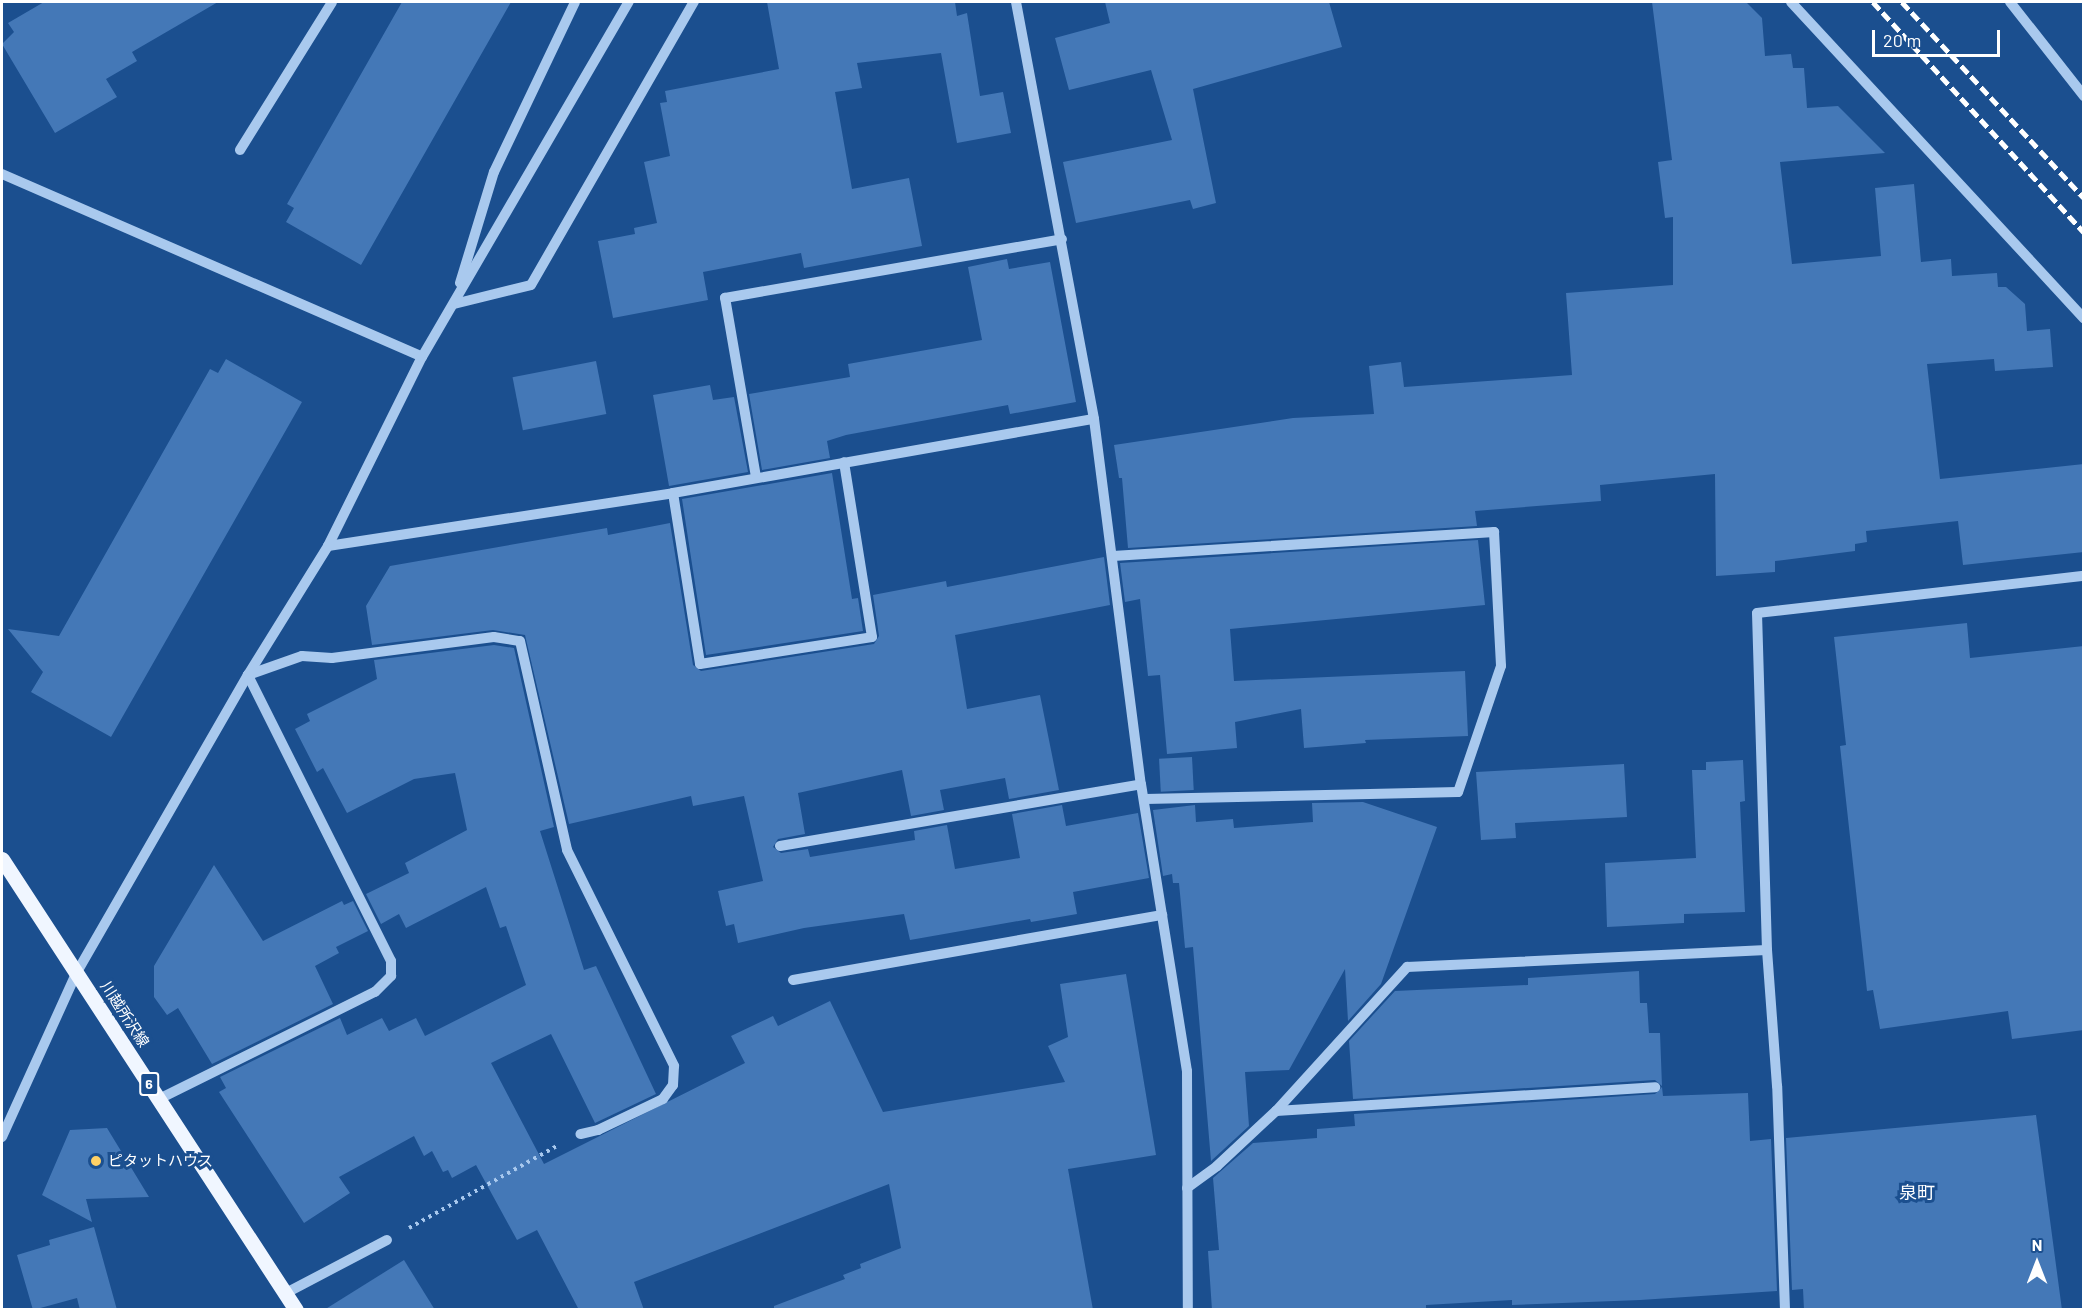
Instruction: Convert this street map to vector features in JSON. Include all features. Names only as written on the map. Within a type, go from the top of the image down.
[{"type":"main road","name":"川越所沢線","points":[[2,859],[296,1310]]},
{"type":"street","points":[[240,150],[332,2]]},
{"type":"street","points":[[454,304],[494,172],[575,2]]},
{"type":"street","points":[[2,1137],[77,972],[248,675],[328,546],[422,357],[629,2]]},
{"type":"street","points":[[454,304],[531,285],[694,2]]},
{"type":"street","points":[[1016,2],[1094,419],[1141,784],[1187,1071],[1188,1310]]},
{"type":"street","points":[[1791,2],[2084,318]]},
{"type":"street","points":[[2010,2],[2084,96]]},
{"type":"street","points":[[2,174],[422,357]]},
{"type":"street","points":[[756,477],[725,298],[1062,239]]},
{"type":"street","points":[[328,546],[673,493],[1094,419]]},
{"type":"street","points":[[673,493],[700,664],[872,637],[844,462]]},
{"type":"street","points":[[1113,556],[1494,532],[1501,666],[1458,792],[1145,799]]},
{"type":"street","points":[[1785,1310],[1778,1086],[1767,950],[1757,613],[2084,576]]},
{"type":"street","points":[[248,675],[302,656],[332,658],[494,637],[520,641],[567,850],[674,1066],[673,1085],[663,1098],[580,1134]]},
{"type":"street","points":[[159,1099],[375,992],[391,976],[391,961],[248,675]]},
{"type":"street","points":[[780,846],[1141,784]]},
{"type":"street","points":[[793,980],[1162,915]]},
{"type":"street","points":[[1187,1188],[1217,1166],[1276,1111],[1407,967],[1767,950]]},
{"type":"street","points":[[1276,1111],[1655,1086]]},
{"type":"street","points":[[286,1293],[387,1240]]},
{"type":"path","points":[[387,1240],[580,1134]]},
{"type":"building","points":[[44,2],[218,2],[132,52],[137,61],[106,79],[117,97],[55,133],[2,44],[14,32],[8,23]]},
{"type":"building","points":[[402,2],[511,2],[361,265],[286,222],[294,208],[287,204]]},
{"type":"building","points":[[767,2],[955,2],[957,16],[967,13],[980,96],[1003,92],[1011,133],[957,143],[941,53],[857,63],[862,88],[835,92],[852,189],[909,178],[922,246],[804,268],[801,253],[703,272],[708,300],[613,318],[598,241],[635,234],[634,228],[657,223],[644,162],[670,156],[660,103],[667,102],[665,91],[779,69]]},
{"type":"building","points":[[1105,2],[1329,2],[1342,47],[1193,89],[1216,203],[1193,209],[1190,200],[1076,223],[1063,162],[1172,140],[1151,70],[1069,90],[1055,38],[1110,23]]},
{"type":"building","points":[[1652,2],[1746,2],[1762,18],[1765,56],[1791,54],[1793,68],[1804,68],[1807,108],[1838,106],[1885,153],[1780,162],[1792,264],[1881,256],[1875,188],[1914,184],[1921,262],[1951,259],[1952,276],[1997,273],[1998,287],[2006,287],[2025,304],[2027,331],[2050,329],[2053,367],[1995,371],[1994,359],[1927,364],[1940,479],[2084,464],[2084,552],[1963,565],[1958,521],[1866,531],[1867,542],[1855,544],[1855,551],[1775,561],[1775,572],[1716,576],[1715,474],[1600,485],[1601,501],[1475,511],[1477,526],[1128,548],[1122,478],[1119,478],[1114,445],[1293,418],[1374,414],[1369,366],[1401,362],[1404,387],[1572,375],[1566,293],[1673,285],[1673,217],[1665,218],[1658,162],[1672,160]]},
{"type":"building","points":[[1007,259],[1009,269],[1050,262],[1076,402],[1010,414],[1008,405],[846,435],[827,441],[830,458],[762,470],[749,394],[850,377],[848,364],[982,340],[968,267]]},
{"type":"building","points":[[226,359],[302,402],[111,737],[31,692],[43,672],[8,629],[59,636],[210,369],[218,373]]},
{"type":"building","points":[[596,361],[606,414],[523,430],[513,377]]},
{"type":"building","points":[[710,385],[713,400],[734,397],[748,472],[669,486],[653,395]]},
{"type":"building","points":[[832,473],[852,599],[858,598],[863,631],[706,655],[682,499]]},
{"type":"building","points":[[670,523],[693,665],[701,671],[874,644],[879,636],[873,595],[946,581],[947,587],[1104,557],[1110,605],[955,635],[967,709],[1040,695],[1059,790],[1009,799],[1005,778],[940,790],[944,810],[911,816],[902,770],[798,793],[805,834],[778,839],[773,847],[781,853],[808,849],[810,857],[915,840],[914,831],[947,825],[955,869],[1020,858],[1012,814],[1062,805],[1066,826],[1138,813],[1149,878],[1073,892],[1077,914],[1031,922],[1030,919],[910,940],[904,914],[804,928],[738,943],[734,924],[726,926],[718,891],[763,881],[744,796],[693,806],[691,796],[569,824],[525,635],[493,630],[372,645],[366,606],[390,566],[607,528],[608,535]]},
{"type":"building","points":[[1478,540],[1485,605],[1230,629],[1234,681],[1465,671],[1468,736],[1365,740],[1366,743],[1304,748],[1301,709],[1235,722],[1237,748],[1167,754],[1160,675],[1148,676],[1140,599],[1125,602],[1120,563]]},
{"type":"building","points":[[1967,623],[1970,658],[2084,646],[2084,1030],[2012,1039],[2008,1011],[1880,1029],[1873,990],[1867,991],[1840,746],[1846,745],[1834,637]]},
{"type":"building","points":[[494,645],[514,648],[554,827],[540,831],[584,970],[596,966],[656,1094],[595,1123],[551,1034],[491,1063],[544,1164],[745,1063],[731,1036],[773,1016],[778,1026],[830,1001],[883,1112],[1065,1082],[1048,1046],[1068,1037],[1060,984],[1126,974],[1156,1155],[1068,1169],[1093,1310],[774,1310],[774,1306],[845,1279],[843,1275],[861,1268],[860,1264],[901,1248],[889,1184],[634,1282],[644,1310],[579,1310],[537,1230],[517,1240],[476,1165],[452,1178],[448,1170],[443,1172],[432,1151],[424,1156],[414,1136],[339,1177],[350,1193],[304,1223],[219,1092],[226,1088],[220,1077],[340,1018],[347,1035],[382,1018],[389,1031],[416,1018],[425,1036],[526,985],[506,926],[500,928],[486,887],[406,928],[399,914],[381,924],[366,894],[409,873],[405,863],[467,830],[455,773],[414,779],[347,813],[323,768],[317,772],[295,729],[310,721],[307,714],[377,679],[374,660]]},
{"type":"building","points":[[1192,757],[1194,790],[1161,792],[1159,759]]},
{"type":"building","points":[[1743,760],[1745,801],[1740,802],[1745,912],[1684,914],[1684,923],[1607,927],[1605,863],[1696,858],[1692,770],[1706,770],[1706,762]]},
{"type":"building","points":[[1624,764],[1627,817],[1515,823],[1516,838],[1481,840],[1476,772]]},
{"type":"building","points":[[1363,802],[1437,827],[1381,984],[1348,1021],[1345,969],[1289,1070],[1245,1072],[1249,1126],[1211,1161],[1193,947],[1185,948],[1179,883],[1173,883],[1172,874],[1163,876],[1153,810],[1195,805],[1196,822],[1233,819],[1234,828],[1313,822],[1312,803]]},
{"type":"building","points":[[214,865],[263,941],[342,901],[344,905],[353,901],[368,931],[336,947],[339,953],[315,966],[333,1004],[212,1064],[178,1008],[167,1015],[154,997],[154,966]]},
{"type":"building","points":[[1639,971],[1640,1003],[1647,1003],[1649,1033],[1660,1033],[1662,1086],[1655,1080],[1353,1099],[1349,1041],[1395,991],[1528,985],[1528,978]]},
{"type":"building","points":[[1662,1087],[1663,1096],[1748,1093],[1750,1141],[1771,1139],[1777,1291],[1512,1305],[1512,1300],[1426,1305],[1426,1310],[1212,1310],[1208,1251],[1219,1250],[1213,1178],[1253,1143],[1317,1138],[1317,1129],[1355,1126],[1354,1114],[1655,1094]]},
{"type":"building","points":[[2036,1115],[2062,1310],[1804,1310],[1803,1289],[1792,1290],[1786,1138]]},
{"type":"building","points":[[107,1128],[149,1197],[86,1199],[92,1222],[42,1195],[70,1130]]},
{"type":"building","points":[[94,1227],[117,1310],[80,1310],[77,1298],[33,1310],[17,1255],[50,1245],[49,1240]]},
{"type":"building","points":[[404,1260],[435,1310],[324,1310]]},
{"type":"railway","points":[[1873,2],[2084,232]]},
{"type":"railway","points":[[1902,2],[2084,198]]},
{"type":"place","name":"ピタットハウス","points":[[96,1161]]},
{"type":"district","name":"泉町","points":[[1917,1192]]}]
